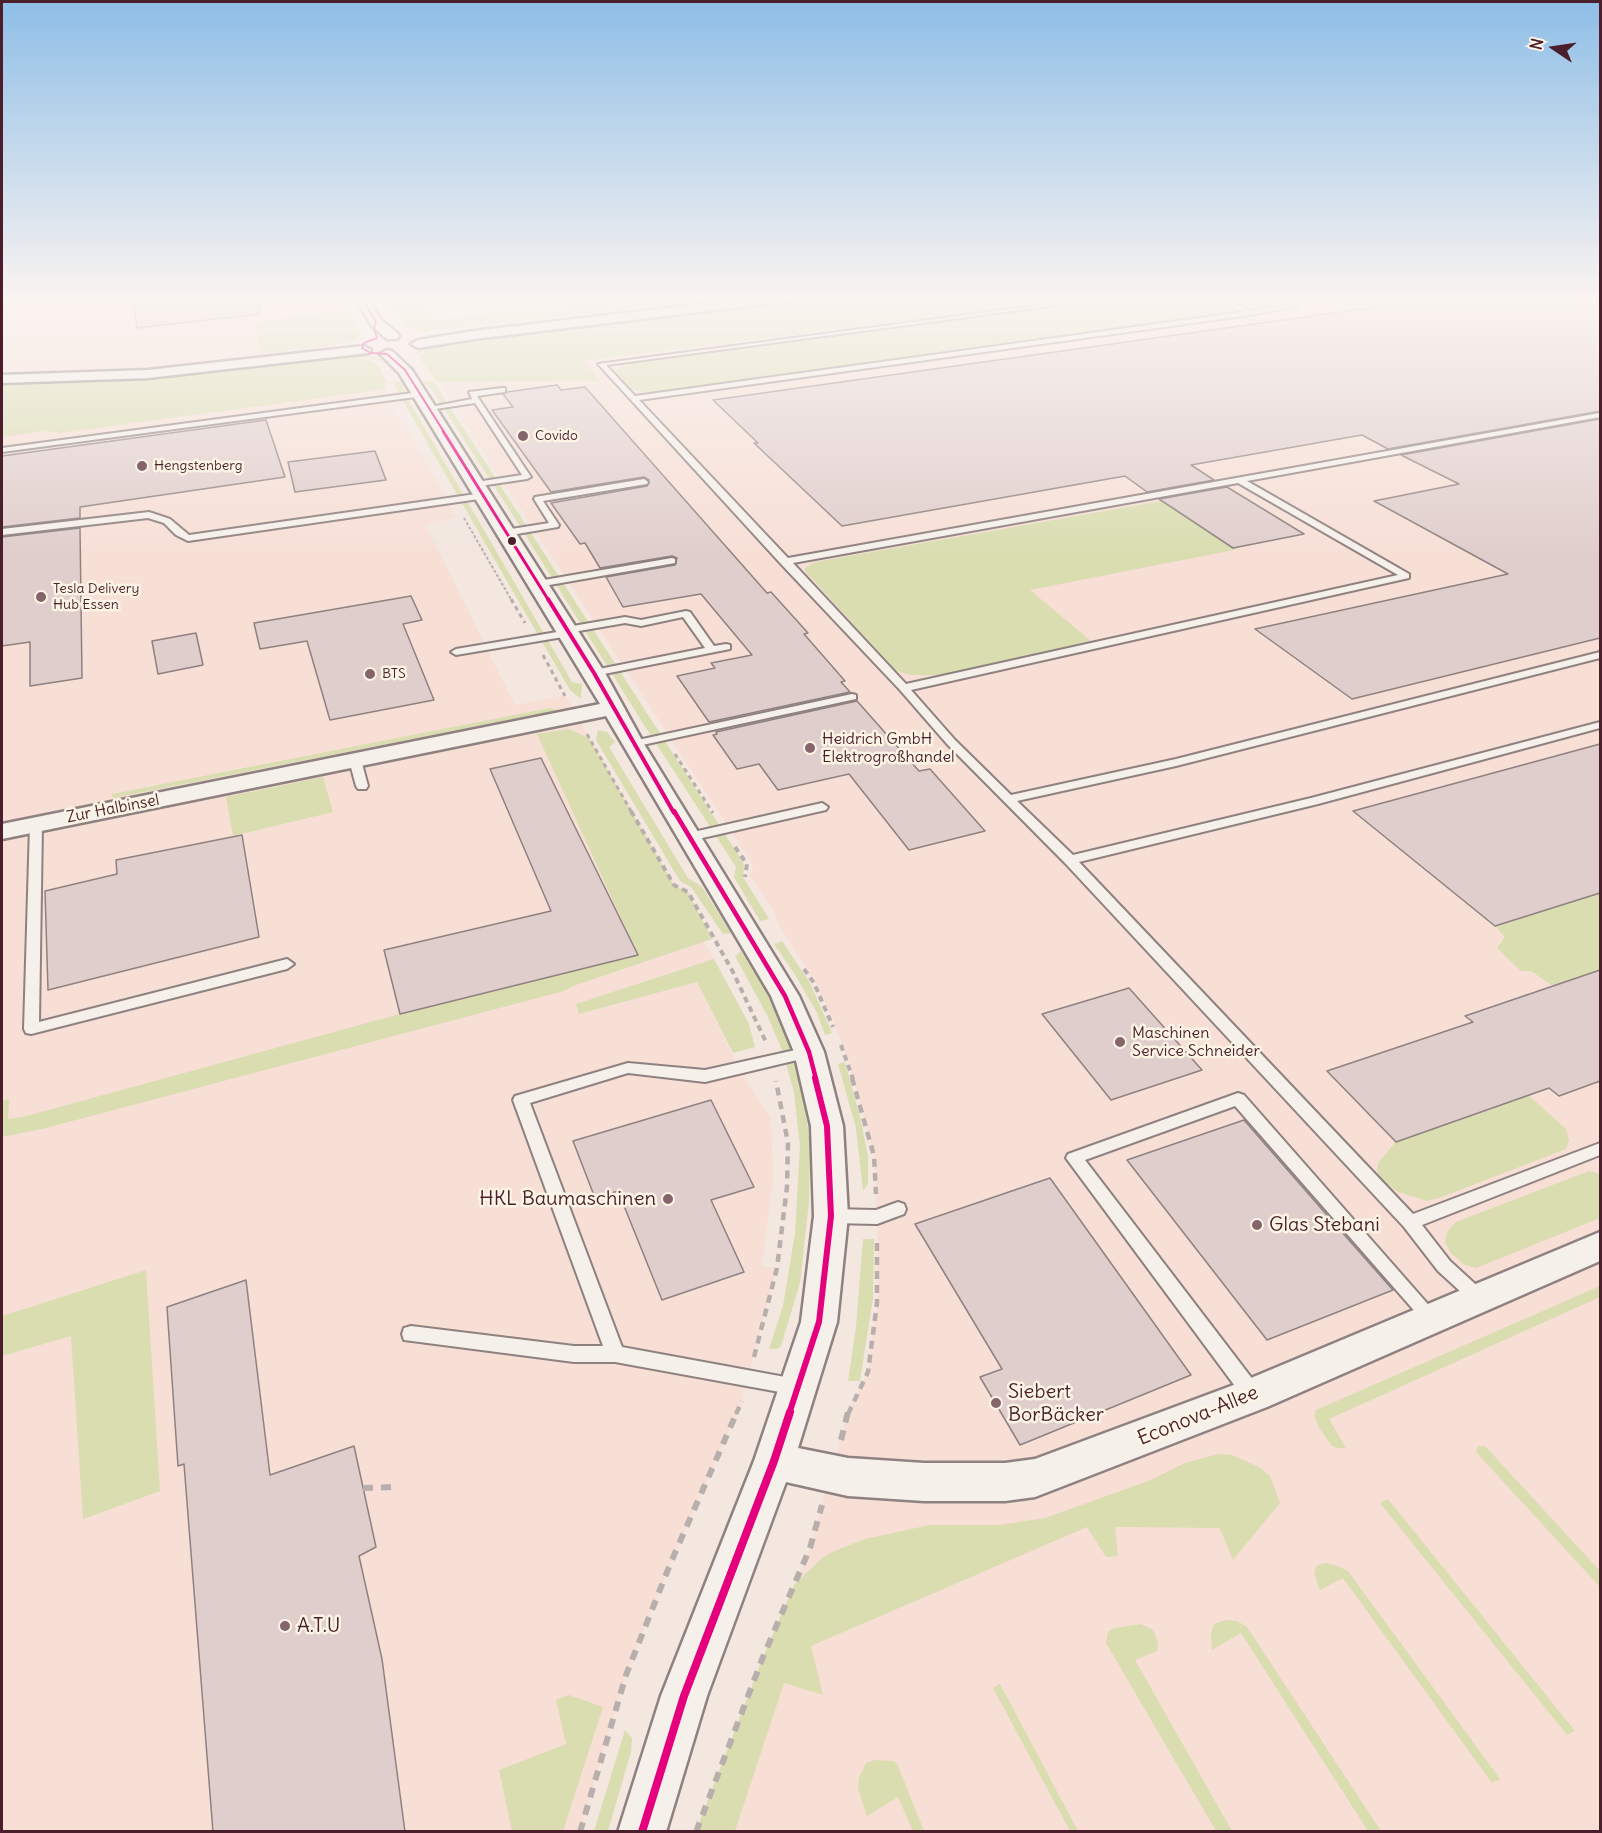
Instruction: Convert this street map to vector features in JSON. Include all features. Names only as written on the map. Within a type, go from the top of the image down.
[{"type":"street","points":[[413,383],[594,673],[633,744],[785,996],[809,1052],[827,1125],[831,1216],[819,1322],[774,1461],[684,1696],[642,1832]]},
{"type":"street","name":"Zur Halbinsel","points":[[2,832],[613,708]]},
{"type":"street","name":"Econova-Allee","points":[[774,1461],[848,1478],[924,1482],[1005,1482],[1035,1478],[1253,1395],[1600,1246]]},
{"type":"lane","points":[[617,383],[904,688],[951,742],[1070,860],[1410,1222],[1444,1266],[1479,1298]]},
{"type":"lane","points":[[632,399],[750,383]]},
{"type":"lane","points":[[2,532],[149,515],[167,521],[188,538],[479,490],[528,477],[472,394],[501,390]]},
{"type":"lane","points":[[2,450],[424,401],[477,401]]},
{"type":"lane","points":[[784,561],[1600,415]]},
{"type":"lane","points":[[904,688],[1406,576],[1239,480]]},
{"type":"lane","points":[[505,533],[555,525],[538,499],[644,482]]},
{"type":"lane","points":[[537,584],[672,561]]},
{"type":"lane","points":[[456,652],[625,620],[641,623],[686,614],[712,650]]},
{"type":"lane","points":[[594,673],[726,647]]},
{"type":"lane","points":[[1009,799],[1176,762],[1600,655]]},
{"type":"lane","points":[[633,744],[852,697]]},
{"type":"lane","points":[[1070,860],[1314,801],[1600,725]]},
{"type":"lane","points":[[355,760],[362,786]]},
{"type":"lane","points":[[689,837],[822,807]]},
{"type":"lane","points":[[36,825],[31,1029],[286,964]]},
{"type":"lane","points":[[615,1354],[520,1100],[628,1068],[705,1076],[809,1052]]},
{"type":"lane","points":[[1253,1395],[1074,1158],[1238,1099],[1431,1318]]},
{"type":"lane","points":[[1410,1222],[1600,1149]]},
{"type":"lane","points":[[831,1216],[877,1217],[898,1209]]},
{"type":"lane","points":[[411,1334],[574,1354],[615,1354],[798,1388]]},
{"type":"path","points":[[363,1488],[392,1486]]},
{"type":"shaded area","points":[[2,383],[385,383],[383,383],[390,398],[457,518],[425,524],[515,705],[565,695],[674,885],[688,892],[712,939],[704,942],[714,959],[576,1005],[579,1014],[697,982],[739,1068],[771,1119],[773,1178],[762,1266],[777,1268],[740,1407],[671,1562],[626,1675],[580,1831],[2,1831],[2,1317],[100,1284],[2,1316]]},
{"type":"shaded area","points":[[438,383],[1600,383],[1600,1831],[696,1831],[763,1657],[810,1548],[850,1406],[868,1372],[877,1303],[874,1156],[849,1061],[816,983],[750,876],[753,865]]},
{"type":"green space","points":[[2,383],[385,383],[383,383],[386,389],[60,433],[44,431],[2,437]]},
{"type":"green space","points":[[392,383],[402,383],[408,399],[572,682],[582,684],[581,699],[570,690]]},
{"type":"green space","points":[[423,383],[434,383],[739,856],[744,865],[743,877],[769,919],[760,921],[734,877],[736,867],[429,386]]},
{"type":"green space","points":[[625,383],[731,383],[656,393],[630,389]]},
{"type":"green space","points":[[1161,501],[1233,548],[1239,549],[1030,590],[1092,642],[938,675],[910,675],[895,670],[805,571],[805,568],[815,562]]},
{"type":"green space","points":[[550,708],[566,712],[551,716],[548,712],[113,798],[112,794]]},
{"type":"green space","points":[[569,729],[589,738],[674,885],[688,892],[712,939],[564,991],[42,1129],[2,1137],[2,1101],[9,1099],[8,1119],[23,1117],[400,1014],[638,955],[537,734]]},
{"type":"green space","points":[[598,730],[607,732],[615,742],[609,747],[688,878],[702,887],[731,933],[723,934],[691,887],[680,881],[596,740]]},
{"type":"green space","points":[[323,777],[333,812],[233,836],[226,797]]},
{"type":"green space","points":[[1600,893],[1600,970],[1553,986],[1531,971],[1521,971],[1497,948],[1505,937],[1495,926]]},
{"type":"green space","points":[[782,941],[810,983],[832,1033],[825,1035],[817,1013],[774,944]]},
{"type":"green space","points":[[741,951],[766,991],[795,1058],[804,1095],[810,1148],[809,1202],[800,1283],[781,1346],[777,1349],[769,1349],[783,1306],[795,1233],[800,1146],[794,1092],[783,1052],[767,1015],[735,956]]},
{"type":"green space","points":[[714,959],[749,1024],[755,1047],[733,1053],[697,982],[579,1014],[576,1004]]},
{"type":"green space","points":[[845,1062],[868,1157],[868,1184],[863,1191],[856,1128],[838,1064]]},
{"type":"green space","points":[[1528,1095],[1566,1129],[1569,1140],[1566,1149],[1427,1201],[1398,1192],[1380,1179],[1377,1171],[1378,1163],[1396,1142]]},
{"type":"green space","points":[[1589,1171],[1600,1174],[1600,1218],[1476,1268],[1465,1265],[1451,1253],[1445,1242],[1448,1230],[1456,1222]]},
{"type":"green space","points":[[863,1239],[874,1239],[873,1299],[860,1381],[848,1381],[856,1327]]},
{"type":"green space","points":[[146,1270],[160,1491],[83,1519],[71,1336],[2,1356],[2,1316]]},
{"type":"green space","points":[[1600,1286],[1600,1297],[1329,1419],[1346,1448],[1331,1445],[1320,1429],[1314,1416],[1316,1410]]},
{"type":"green space","points":[[1478,1446],[1485,1446],[1600,1571],[1600,1587],[1476,1452]]},
{"type":"green space","points":[[1218,1454],[1232,1455],[1259,1467],[1270,1476],[1280,1503],[1233,1560],[1220,1528],[1115,1527],[1118,1556],[1106,1557],[1087,1527],[811,1646],[823,1695],[784,1683],[735,1831],[696,1831],[763,1657],[794,1585],[822,1558],[865,1539],[930,1525],[999,1525],[1045,1518],[1151,1480],[1185,1463]]},
{"type":"green space","points":[[1388,1499],[1575,1731],[1567,1735],[1380,1503]]},
{"type":"green space","points":[[1326,1563],[1348,1571],[1500,1779],[1492,1783],[1343,1578],[1320,1590],[1314,1573],[1317,1565]]},
{"type":"green space","points":[[1225,1620],[1237,1621],[1247,1627],[1381,1831],[1368,1831],[1241,1633],[1212,1650],[1211,1634],[1214,1624]]},
{"type":"green space","points":[[1141,1624],[1153,1630],[1158,1642],[1157,1651],[1135,1660],[1232,1831],[1216,1831],[1106,1643],[1108,1632],[1114,1628]]},
{"type":"green space","points":[[1000,1684],[1078,1831],[1070,1831],[993,1688]]},
{"type":"green space","points":[[569,1695],[603,1707],[563,1831],[512,1831],[499,1770],[566,1744],[556,1700]]},
{"type":"green space","points":[[625,1730],[632,1738],[631,1752],[608,1831],[594,1831]]},
{"type":"green space","points":[[875,1760],[894,1761],[898,1766],[924,1831],[913,1831],[898,1797],[867,1816],[858,1789],[859,1778],[866,1763]]},
{"type":"building","points":[[837,383],[1600,383],[1600,411],[1388,449],[1362,435],[1191,465],[1214,480],[1147,492],[1125,476],[842,526],[754,443],[758,443],[713,400]]},
{"type":"building","points":[[557,385],[561,390],[585,387],[767,593],[771,592],[808,633],[804,634],[845,681],[841,682],[850,692],[709,722],[677,676],[715,668],[711,663],[752,655],[701,594],[623,607],[606,577],[675,565],[677,558],[672,556],[600,568],[585,543],[580,544],[551,503],[647,486],[649,480],[644,477],[551,492],[492,410],[513,407],[503,394],[507,392]]},
{"type":"building","points":[[1600,419],[1600,638],[1352,699],[1255,629],[1508,574],[1374,501],[1459,484],[1401,455]]},
{"type":"building","name":"Hengstenberg","points":[[266,420],[285,477],[80,507],[80,518],[2,527],[2,456]]},
{"type":"building","name":"Hengstenberg","points":[[375,451],[386,480],[295,492],[288,462]]},
{"type":"building","points":[[1227,487],[1304,534],[1233,548],[1159,499]]},
{"type":"building","name":"Tesla Delivery Hub Essen","points":[[80,528],[82,678],[30,686],[30,642],[2,646],[2,537]]},
{"type":"building","name":"BTS","points":[[411,596],[422,620],[403,624],[434,700],[330,720],[307,641],[260,649],[254,623]]},
{"type":"building","points":[[196,633],[203,665],[158,674],[152,641]]},
{"type":"building","points":[[857,701],[919,771],[930,769],[985,831],[909,850],[849,774],[778,790],[759,764],[737,769],[713,735],[717,734],[716,732]]},
{"type":"building","points":[[1600,744],[1600,893],[1495,926],[1353,811]]},
{"type":"building","points":[[541,758],[638,955],[400,1014],[384,950],[551,911],[490,769]]},
{"type":"building","points":[[242,835],[259,937],[48,990],[45,891],[117,874],[116,860]]},
{"type":"building","points":[[1600,970],[1600,1081],[1559,1096],[1549,1088],[1396,1142],[1327,1071],[1473,1022],[1465,1016]]},
{"type":"building","name":"Maschinen Service Schneider","points":[[1129,988],[1202,1070],[1111,1100],[1042,1014]]},
{"type":"building","name":"HKL Baumaschinen","points":[[711,1100],[754,1187],[711,1200],[744,1272],[662,1300],[618,1191],[595,1198],[573,1141]]},
{"type":"building","name":"Glas Stebani","points":[[1244,1120],[1393,1290],[1267,1340],[1127,1160]]},
{"type":"building","name":"Siebert BorBäcker","points":[[1050,1178],[1191,1375],[1020,1445],[980,1377],[1002,1369],[915,1224]]},
{"type":"building","name":"A.T.U","points":[[246,1280],[270,1475],[354,1446],[376,1547],[359,1556],[382,1659],[405,1832],[213,1832],[184,1464],[178,1466],[167,1307]]},
{"type":"transit line","points":[[413,383],[594,673],[633,744],[785,996],[809,1052],[827,1126],[831,1216],[819,1322],[774,1461],[684,1696],[642,1832]]},
{"type":"place","name":"Covido","points":[[523,436]]},
{"type":"place","name":"Hengstenberg","points":[[142,466]]},
{"type":"place","name":"Tesla Delivery Hub Essen","points":[[41,597]]},
{"type":"place","name":"BTS","points":[[370,674]]},
{"type":"place","name":"Heidrich GmbH Elektrogroßhandel","points":[[810,748]]},
{"type":"place","name":"Maschinen Service Schneider","points":[[1120,1042]]},
{"type":"place","name":"HKL Baumaschinen","points":[[668,1199]]},
{"type":"place","name":"Glas Stebani","points":[[1257,1225]]},
{"type":"place","name":"Siebert BorBäcker","points":[[996,1403]]},
{"type":"place","name":"A.T.U","points":[[285,1626]]}]
